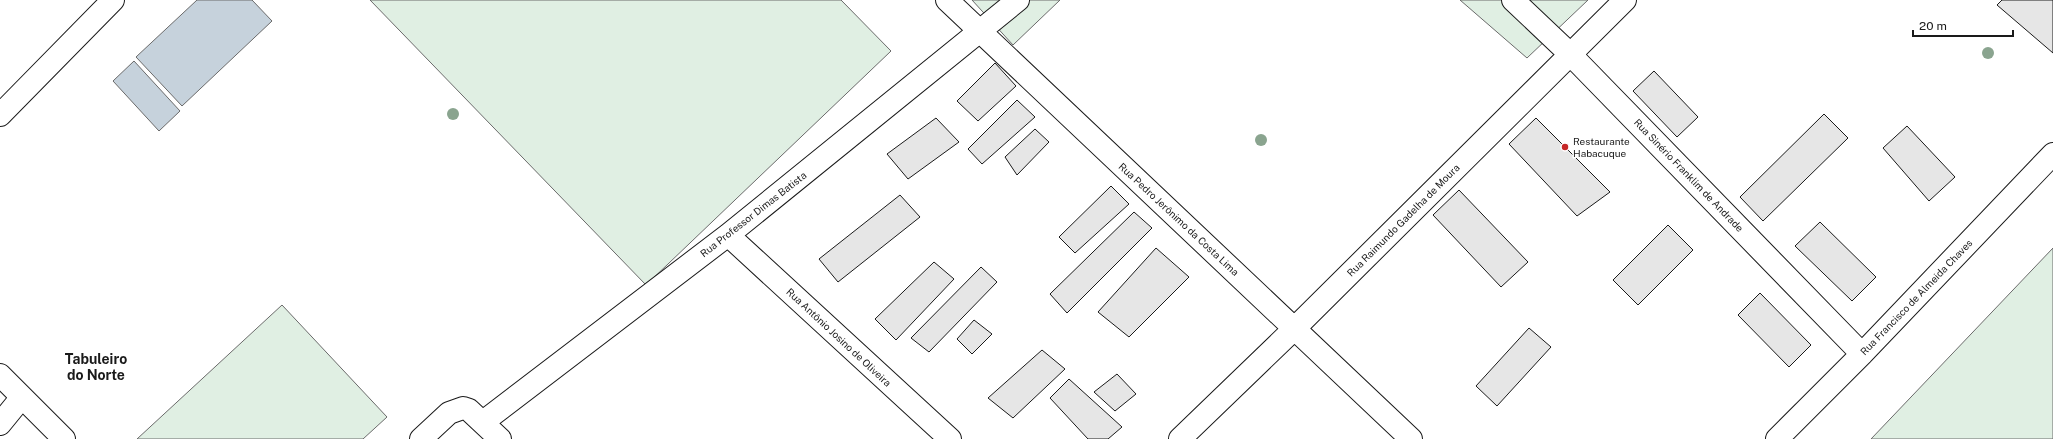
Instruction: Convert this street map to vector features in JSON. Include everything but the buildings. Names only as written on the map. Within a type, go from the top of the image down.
[{"type":"street","points":[[0,115],[113,0]]},
{"type":"street","name":"Rua Pedro Jerônimo da Costa Lima","points":[[947,0],[1411,439]]},
{"type":"street","name":"Rua Professor Dimas Batista","points":[[476,416],[728,235],[1018,0]]},
{"type":"street","name":"Rua Sinério Franklim de Andrade","points":[[1513,0],[1570,54],[1862,354]]},
{"type":"street","name":"Rua Raimundo Gadelha de Moura","points":[[1180,439],[1295,328],[1625,0]]},
{"type":"street","name":"Rua Francisco de Almeida Chaves","points":[[1777,439],[1862,354],[2053,154]]},
{"type":"street","name":"Rua Antônio Josino de Oliveira","points":[[728,235],[950,439]]},
{"type":"street","points":[[0,375],[64,439]]},
{"type":"street","points":[[0,424],[22,397]]},
{"type":"street","points":[[421,439],[449,413],[463,408],[476,416],[500,439]]},
{"type":"green space","points":[[370,0],[841,0],[891,51],[646,285]]},
{"type":"green space","points":[[972,0],[1060,0],[1013,45]]},
{"type":"green space","points":[[1460,0],[1588,0],[1527,58]]},
{"type":"green space","points":[[2053,248],[2053,439],[1871,439]]},
{"type":"green space","points":[[282,305],[387,417],[363,439],[137,439]]},
{"type":"shaded area","points":[[197,0],[252,0],[272,21],[182,106],[136,57]]},
{"type":"shaded area","points":[[134,61],[180,111],[159,131],[113,81]]},
{"type":"place","name":"Restaurante Habacuque","points":[[1565,147]]},
{"type":"district","name":"Tabuleiro do Norte","points":[[96,368]]}]
